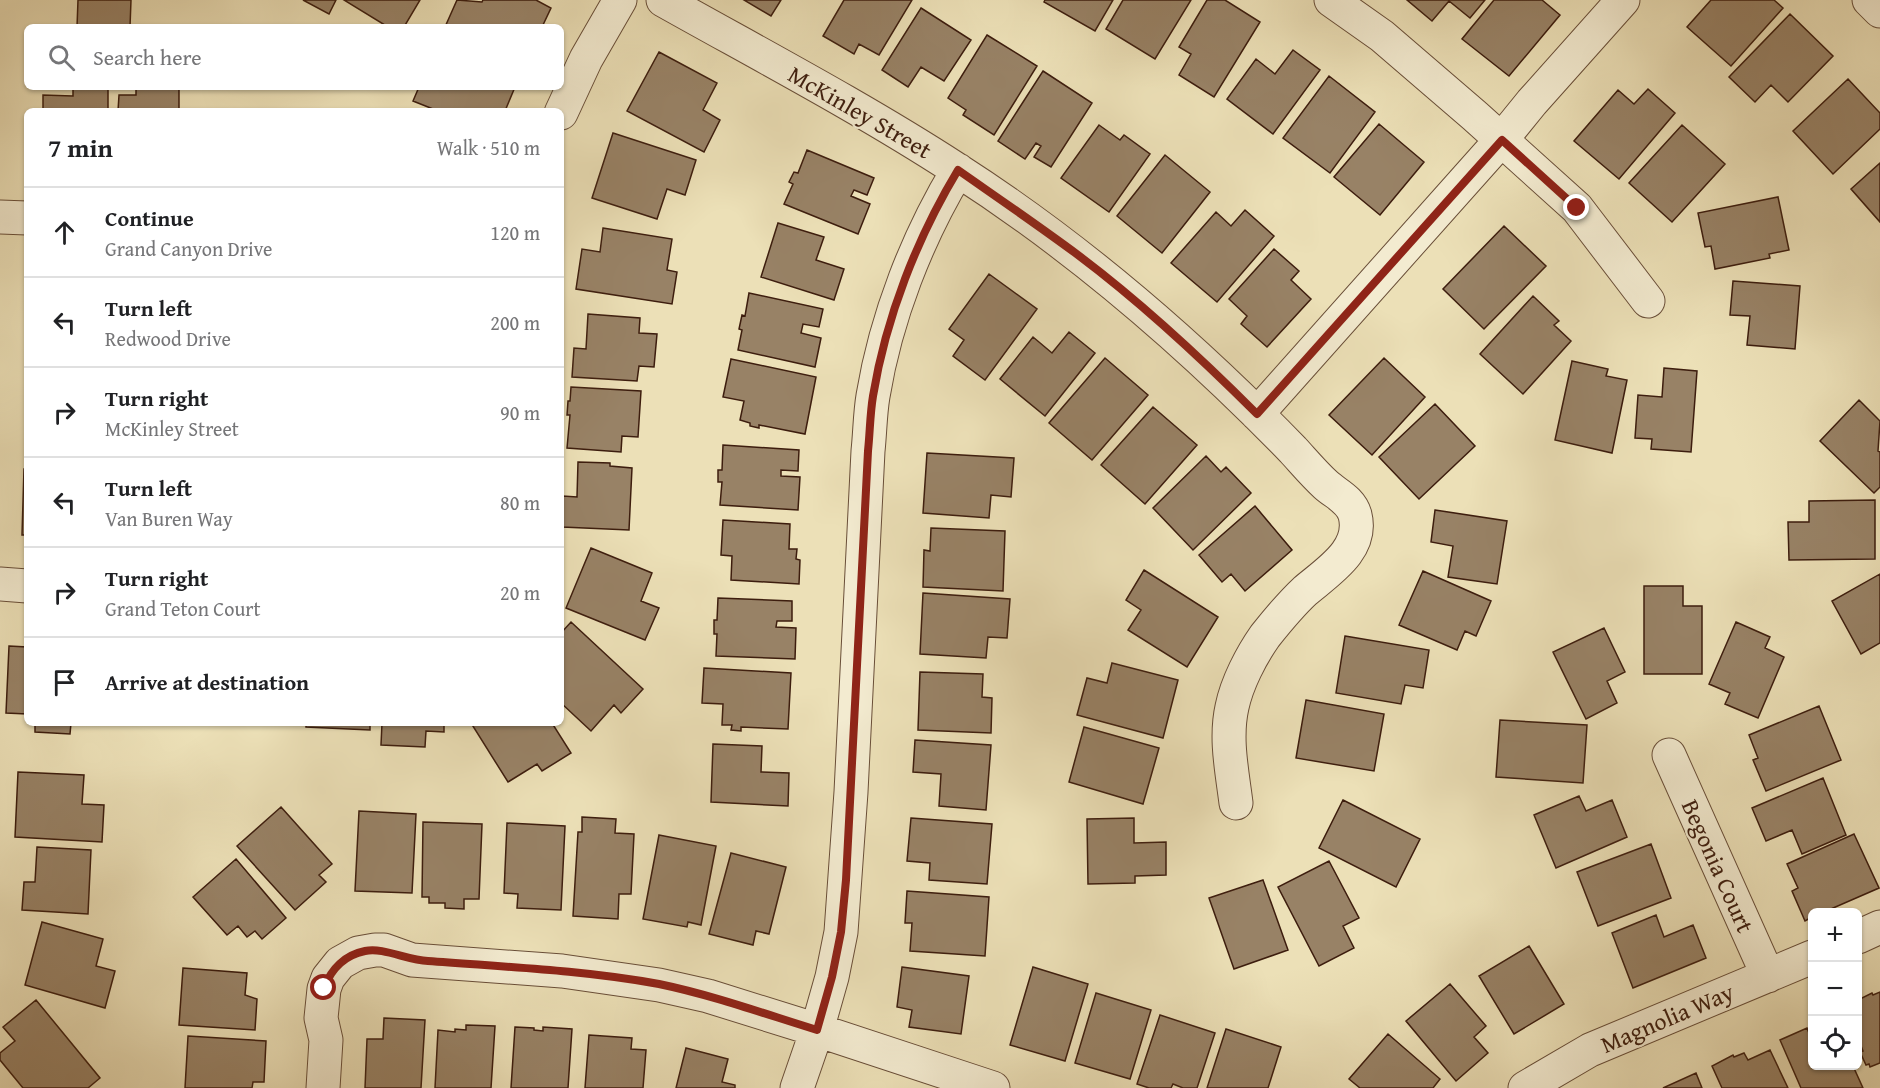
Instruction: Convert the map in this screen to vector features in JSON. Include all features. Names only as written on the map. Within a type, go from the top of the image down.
[{"type":"street","points":[[563,108],[586,59],[620,0]]},
{"type":"street","name":"McKinley Street","points":[[663,0],[908,139],[958,170],[1096,270],[1220,377],[1327,486],[1348,503],[1355,515],[1355,532],[1351,547],[1343,559],[1303,593],[1264,637],[1243,676],[1232,707],[1228,743],[1236,803]]},
{"type":"street","points":[[1331,0],[1382,36],[1577,208],[1648,301]]},
{"type":"street","points":[[1257,414],[1502,140],[1532,102],[1623,0]]},
{"type":"street","points":[[1869,0],[1880,11]]},
{"type":"street","points":[[797,1088],[832,977],[841,932],[873,397],[895,307],[940,200],[958,170]]},
{"type":"street","points":[[0,216],[24,218]]},
{"type":"street","points":[[0,584],[24,586]]},
{"type":"street","name":"Begonia Court","points":[[1669,755],[1768,976]]},
{"type":"street","points":[[1862,935],[1880,927]]},
{"type":"street","points":[[323,1088],[326,1040],[321,1018],[324,988],[328,978],[340,963],[366,950],[384,950],[412,960],[562,971],[659,984],[708,996],[993,1088]]},
{"type":"street","name":"Magnolia Way","points":[[1525,1088],[1590,1050],[1808,959]]},
{"type":"building","points":[[78,0],[131,0],[130,24],[77,24]]},
{"type":"building","points":[[303,0],[336,0],[329,14]]},
{"type":"building","points":[[344,0],[420,0],[406,24],[383,24]]},
{"type":"building","points":[[457,0],[482,2],[483,0],[536,0],[551,8],[543,24],[446,24]]},
{"type":"building","points":[[744,0],[781,0],[771,16]]},
{"type":"building","points":[[844,0],[912,0],[879,55],[859,44],[854,54],[823,36]]},
{"type":"building","points":[[1045,0],[1113,0],[1095,31],[1044,2]]},
{"type":"building","points":[[1123,0],[1191,0],[1155,59],[1106,29]]},
{"type":"building","points":[[1207,0],[1225,0],[1260,22],[1214,97],[1179,75],[1191,54],[1179,47]]},
{"type":"building","points":[[1407,0],[1485,0],[1470,18],[1449,1],[1432,21]]},
{"type":"building","points":[[1494,0],[1542,0],[1560,15],[1509,76],[1462,39]]},
{"type":"building","points":[[1711,0],[1774,0],[1783,8],[1731,66],[1687,27]]},
{"type":"building","points":[[921,8],[971,40],[944,81],[921,67],[908,87],[882,70]]},
{"type":"building","points":[[1790,14],[1833,56],[1788,102],[1771,85],[1755,102],[1729,77]]},
{"type":"building","points":[[987,35],[1037,66],[994,135],[963,115],[966,110],[948,98]]},
{"type":"building","points":[[1293,50],[1320,70],[1273,134],[1227,99],[1256,59],[1275,74]]},
{"type":"building","points":[[659,52],[717,83],[703,110],[720,120],[704,152],[627,111]]},
{"type":"building","points":[[1043,71],[1092,103],[1051,167],[1034,157],[1041,146],[1036,143],[1025,159],[998,141]]},
{"type":"building","points":[[1329,76],[1375,112],[1330,173],[1283,138]]},
{"type":"building","points":[[1848,79],[1880,113],[1880,129],[1833,174],[1793,131]]},
{"type":"building","points":[[1648,89],[1675,113],[1619,179],[1574,141],[1618,90],[1634,104]]},
{"type":"building","points":[[73,90],[108,90],[108,108],[43,108],[43,95],[73,96]]},
{"type":"building","points":[[136,90],[179,90],[179,108],[118,108],[119,95],[136,95]]},
{"type":"building","points":[[418,90],[514,90],[506,108],[430,108],[413,101]]},
{"type":"building","points":[[1379,124],[1424,162],[1380,215],[1334,177]]},
{"type":"building","points":[[1099,125],[1120,140],[1124,135],[1150,154],[1109,212],[1061,178]]},
{"type":"building","points":[[1682,125],[1725,164],[1672,222],[1629,183]]},
{"type":"building","points":[[613,133],[696,160],[685,195],[667,189],[657,219],[592,198]]},
{"type":"building","points":[[807,150],[874,178],[867,195],[854,190],[851,196],[870,204],[858,234],[784,204],[793,184],[789,182],[794,172],[798,173]]},
{"type":"building","points":[[1165,155],[1210,192],[1162,253],[1117,216]]},
{"type":"building","points":[[1880,163],[1880,222],[1851,189]]},
{"type":"building","points":[[1778,197],[1789,250],[1769,254],[1770,258],[1715,269],[1711,246],[1705,247],[1698,213]]},
{"type":"building","points":[[1245,210],[1274,236],[1217,302],[1171,263],[1216,212],[1231,226]]},
{"type":"building","points":[[778,223],[824,237],[816,260],[844,269],[834,300],[761,277]]},
{"type":"building","points":[[1504,226],[1546,266],[1484,329],[1443,289]]},
{"type":"building","points":[[603,228],[672,239],[667,270],[677,272],[672,304],[576,289],[582,249],[600,252]]},
{"type":"building","points":[[1274,249],[1299,271],[1291,280],[1311,299],[1267,347],[1241,324],[1247,316],[1229,299]]},
{"type":"building","points":[[989,274],[1037,309],[985,380],[953,356],[964,340],[949,329]]},
{"type":"building","points":[[1733,281],[1800,286],[1795,349],[1747,345],[1750,316],[1730,315]]},
{"type":"building","points":[[749,293],[823,309],[819,327],[803,324],[801,333],[821,338],[815,367],[738,350],[742,330],[739,329],[742,315],[745,316]]},
{"type":"building","points":[[1533,296],[1559,321],[1554,325],[1571,341],[1523,394],[1480,354]]},
{"type":"building","points":[[588,314],[640,318],[639,333],[657,334],[654,367],[639,366],[637,381],[572,377],[574,348],[586,349]]},
{"type":"building","points":[[1069,332],[1095,353],[1045,416],[1000,379],[1033,337],[1052,353]]},
{"type":"building","points":[[1105,358],[1148,395],[1092,460],[1049,423]]},
{"type":"building","points":[[1384,358],[1425,397],[1372,455],[1329,415]]},
{"type":"building","points":[[731,359],[816,377],[805,434],[759,425],[759,428],[740,420],[744,401],[723,397]]},
{"type":"building","points":[[1572,361],[1608,369],[1606,376],[1627,380],[1612,453],[1555,440]]},
{"type":"building","points":[[1664,368],[1697,371],[1691,452],[1651,449],[1652,439],[1635,438],[1638,395],[1662,397]]},
{"type":"building","points":[[571,387],[641,391],[638,437],[622,436],[621,452],[567,448],[570,415],[567,415]]},
{"type":"building","points":[[1859,400],[1880,421],[1878,451],[1880,452],[1880,487],[1874,493],[1820,441]]},
{"type":"building","points":[[1435,404],[1475,446],[1419,499],[1379,457]]},
{"type":"building","points":[[1153,407],[1197,445],[1145,504],[1101,465]]},
{"type":"building","points":[[723,445],[799,450],[798,471],[781,470],[781,476],[800,477],[798,510],[720,505],[722,482],[718,482],[718,470],[722,470]]},
{"type":"building","points":[[927,453],[1014,458],[1011,497],[991,495],[989,518],[923,513]]},
{"type":"building","points":[[1206,456],[1221,472],[1226,467],[1251,493],[1193,550],[1153,508]]},
{"type":"building","points":[[578,462],[610,463],[610,466],[632,468],[629,530],[564,527],[564,496],[577,497]]},
{"type":"building","points":[[24,469],[24,535],[22,535]]},
{"type":"building","points":[[1875,500],[1875,559],[1789,560],[1788,522],[1809,522],[1809,501]]},
{"type":"building","points":[[1255,506],[1292,550],[1245,591],[1231,574],[1222,582],[1199,555]]},
{"type":"building","points":[[1435,510],[1507,521],[1497,584],[1448,577],[1453,546],[1431,542]]},
{"type":"building","points":[[723,520],[790,524],[789,549],[797,549],[796,559],[800,560],[799,584],[731,580],[732,556],[721,555]]},
{"type":"building","points":[[931,528],[1005,531],[1003,591],[923,587],[924,550],[930,551]]},
{"type":"building","points":[[591,548],[652,573],[641,601],[659,608],[645,640],[566,608]]},
{"type":"building","points":[[1144,570],[1218,617],[1187,667],[1128,630],[1141,610],[1126,600]]},
{"type":"building","points":[[1423,571],[1491,601],[1476,636],[1465,631],[1457,650],[1399,625]]},
{"type":"building","points":[[1880,574],[1880,643],[1861,654],[1832,601]]},
{"type":"building","points":[[1644,586],[1683,586],[1683,606],[1702,606],[1702,674],[1644,674]]},
{"type":"building","points":[[923,593],[1010,599],[1007,638],[988,637],[986,658],[920,654]]},
{"type":"building","points":[[718,598],[792,601],[792,621],[777,621],[776,627],[796,628],[795,659],[716,656],[717,634],[714,634],[714,620],[717,620]]},
{"type":"building","points":[[571,622],[643,689],[621,713],[614,705],[591,731],[564,706],[564,630]]},
{"type":"building","points":[[1736,622],[1770,637],[1765,648],[1784,657],[1758,718],[1725,704],[1730,693],[1709,684]]},
{"type":"building","points":[[1604,628],[1625,672],[1607,681],[1617,703],[1586,719],[1553,652]]},
{"type":"building","points":[[1345,636],[1429,650],[1423,688],[1405,685],[1401,704],[1336,693]]},
{"type":"building","points":[[9,646],[24,647],[24,714],[6,713]]},
{"type":"building","points":[[1112,663],[1178,680],[1163,738],[1077,715],[1087,678],[1107,683]]},
{"type":"building","points":[[704,668],[791,673],[788,729],[741,727],[741,731],[731,730],[732,725],[722,725],[723,704],[702,703]]},
{"type":"building","points":[[920,672],[983,674],[982,697],[992,698],[991,733],[918,730]]},
{"type":"building","points":[[1306,700],[1384,714],[1374,771],[1296,758]]},
{"type":"building","points":[[1819,706],[1841,760],[1766,791],[1753,760],[1758,758],[1749,735]]},
{"type":"building","points":[[1500,720],[1587,725],[1583,783],[1496,777]]},
{"type":"building","points":[[35,726],[71,726],[70,734],[35,732]]},
{"type":"building","points":[[370,726],[370,730],[306,727]]},
{"type":"building","points":[[382,726],[444,726],[444,732],[426,731],[425,747],[381,745]]},
{"type":"building","points":[[473,726],[554,726],[571,753],[542,771],[537,764],[508,782]]},
{"type":"building","points":[[1084,727],[1159,748],[1143,804],[1069,782]]},
{"type":"building","points":[[915,740],[991,745],[986,810],[939,806],[941,774],[913,772]]},
{"type":"building","points":[[713,744],[762,746],[761,772],[789,773],[788,806],[711,802]]},
{"type":"building","points":[[18,772],[84,775],[82,804],[104,805],[102,842],[15,837]]},
{"type":"building","points":[[1823,778],[1846,835],[1802,854],[1792,830],[1766,841],[1752,808]]},
{"type":"building","points":[[1579,796],[1586,811],[1612,800],[1627,837],[1556,868],[1534,815]]},
{"type":"building","points":[[1343,800],[1420,839],[1396,887],[1319,848]]},
{"type":"building","points":[[281,807],[332,864],[319,875],[326,882],[295,910],[237,846]]},
{"type":"building","points":[[359,811],[416,814],[412,893],[355,891]]},
{"type":"building","points":[[582,817],[616,819],[615,833],[634,834],[631,894],[619,894],[618,919],[573,916],[578,832],[582,832]]},
{"type":"building","points":[[911,818],[992,824],[987,884],[929,880],[930,863],[907,861]]},
{"type":"building","points":[[1134,818],[1134,843],[1166,842],[1166,875],[1135,876],[1135,883],[1088,884],[1087,819]]},
{"type":"building","points":[[423,822],[482,824],[479,899],[464,899],[464,909],[445,908],[445,903],[429,903],[429,897],[422,897]]},
{"type":"building","points":[[507,823],[565,826],[561,910],[517,908],[518,894],[504,893]]},
{"type":"building","points":[[1854,834],[1879,888],[1833,908],[1808,908],[1808,919],[1805,921],[1792,891],[1798,888],[1787,864]]},
{"type":"building","points":[[659,835],[716,846],[701,925],[688,922],[687,927],[643,919]]},
{"type":"building","points":[[1651,844],[1671,898],[1598,926],[1577,872]]},
{"type":"building","points":[[37,847],[91,850],[88,914],[22,910],[24,882],[35,882]]},
{"type":"building","points":[[731,853],[786,867],[769,934],[756,931],[753,945],[709,934]]},
{"type":"building","points":[[236,859],[286,918],[262,939],[255,931],[247,937],[238,926],[227,935],[193,897]]},
{"type":"building","points":[[1329,861],[1359,918],[1343,926],[1354,948],[1319,966],[1278,887]]},
{"type":"building","points":[[1263,880],[1288,950],[1234,969],[1209,898]]},
{"type":"building","points":[[907,891],[989,897],[985,956],[910,951],[912,923],[905,923]]},
{"type":"building","points":[[1656,915],[1664,937],[1693,925],[1706,958],[1633,988],[1612,933]]},
{"type":"building","points":[[42,922],[103,939],[96,966],[115,971],[105,1008],[25,985]]},
{"type":"building","points":[[1529,946],[1564,1004],[1514,1034],[1479,976]]},
{"type":"building","points":[[902,967],[969,976],[961,1034],[909,1027],[912,1010],[897,1007]]},
{"type":"building","points":[[1033,967],[1088,984],[1065,1061],[1010,1045]]},
{"type":"building","points":[[183,968],[247,973],[245,995],[257,999],[255,1030],[179,1025]]},
{"type":"building","points":[[1450,984],[1486,1026],[1474,1037],[1488,1053],[1456,1081],[1406,1021]]},
{"type":"building","points":[[1880,992],[1880,1063],[1870,1067],[1869,1064],[1866,1065],[1862,1056],[1862,998],[1872,993],[1873,995]]},
{"type":"building","points":[[1096,993],[1151,1010],[1130,1079],[1075,1063]]},
{"type":"building","points":[[36,1000],[100,1078],[88,1088],[23,1088],[0,1060],[0,1053],[15,1041],[3,1027]]},
{"type":"building","points":[[1160,1015],[1215,1033],[1197,1088],[1183,1088],[1173,1084],[1171,1088],[1149,1088],[1137,1084]]},
{"type":"building","points":[[384,1018],[425,1020],[421,1088],[365,1088],[367,1039],[383,1039]]},
{"type":"building","points":[[466,1025],[495,1026],[491,1088],[435,1088],[438,1030],[455,1032],[455,1029],[466,1030]]},
{"type":"building","points":[[515,1027],[543,1031],[543,1027],[572,1029],[568,1088],[511,1088]]},
{"type":"building","points":[[1807,1028],[1808,1070],[1855,1070],[1863,1088],[1801,1088],[1780,1040]]},
{"type":"building","points":[[1226,1029],[1281,1047],[1268,1088],[1207,1088]]},
{"type":"building","points":[[1388,1034],[1440,1079],[1433,1088],[1360,1088],[1349,1079]]},
{"type":"building","points":[[589,1035],[632,1038],[631,1049],[646,1050],[643,1088],[585,1088]]},
{"type":"building","points":[[188,1036],[266,1041],[264,1082],[253,1082],[252,1088],[185,1088]]},
{"type":"building","points":[[686,1048],[728,1059],[722,1082],[735,1085],[735,1088],[676,1088]]},
{"type":"building","points":[[1770,1050],[1788,1088],[1722,1088],[1712,1066],[1733,1055],[1734,1057],[1744,1053],[1748,1060]]},
{"type":"building","points":[[1696,1073],[1702,1088],[1663,1088]]},
{"type":"route","points":[[324,988],[333,970],[348,957],[366,950],[384,950],[412,960],[562,971],[659,984],[708,996],[817,1030],[832,977],[841,932],[846,880],[868,451],[873,397],[895,307],[943,195],[958,170],[1079,256],[1138,304],[1220,377],[1257,414],[1502,140],[1577,208]]}]
